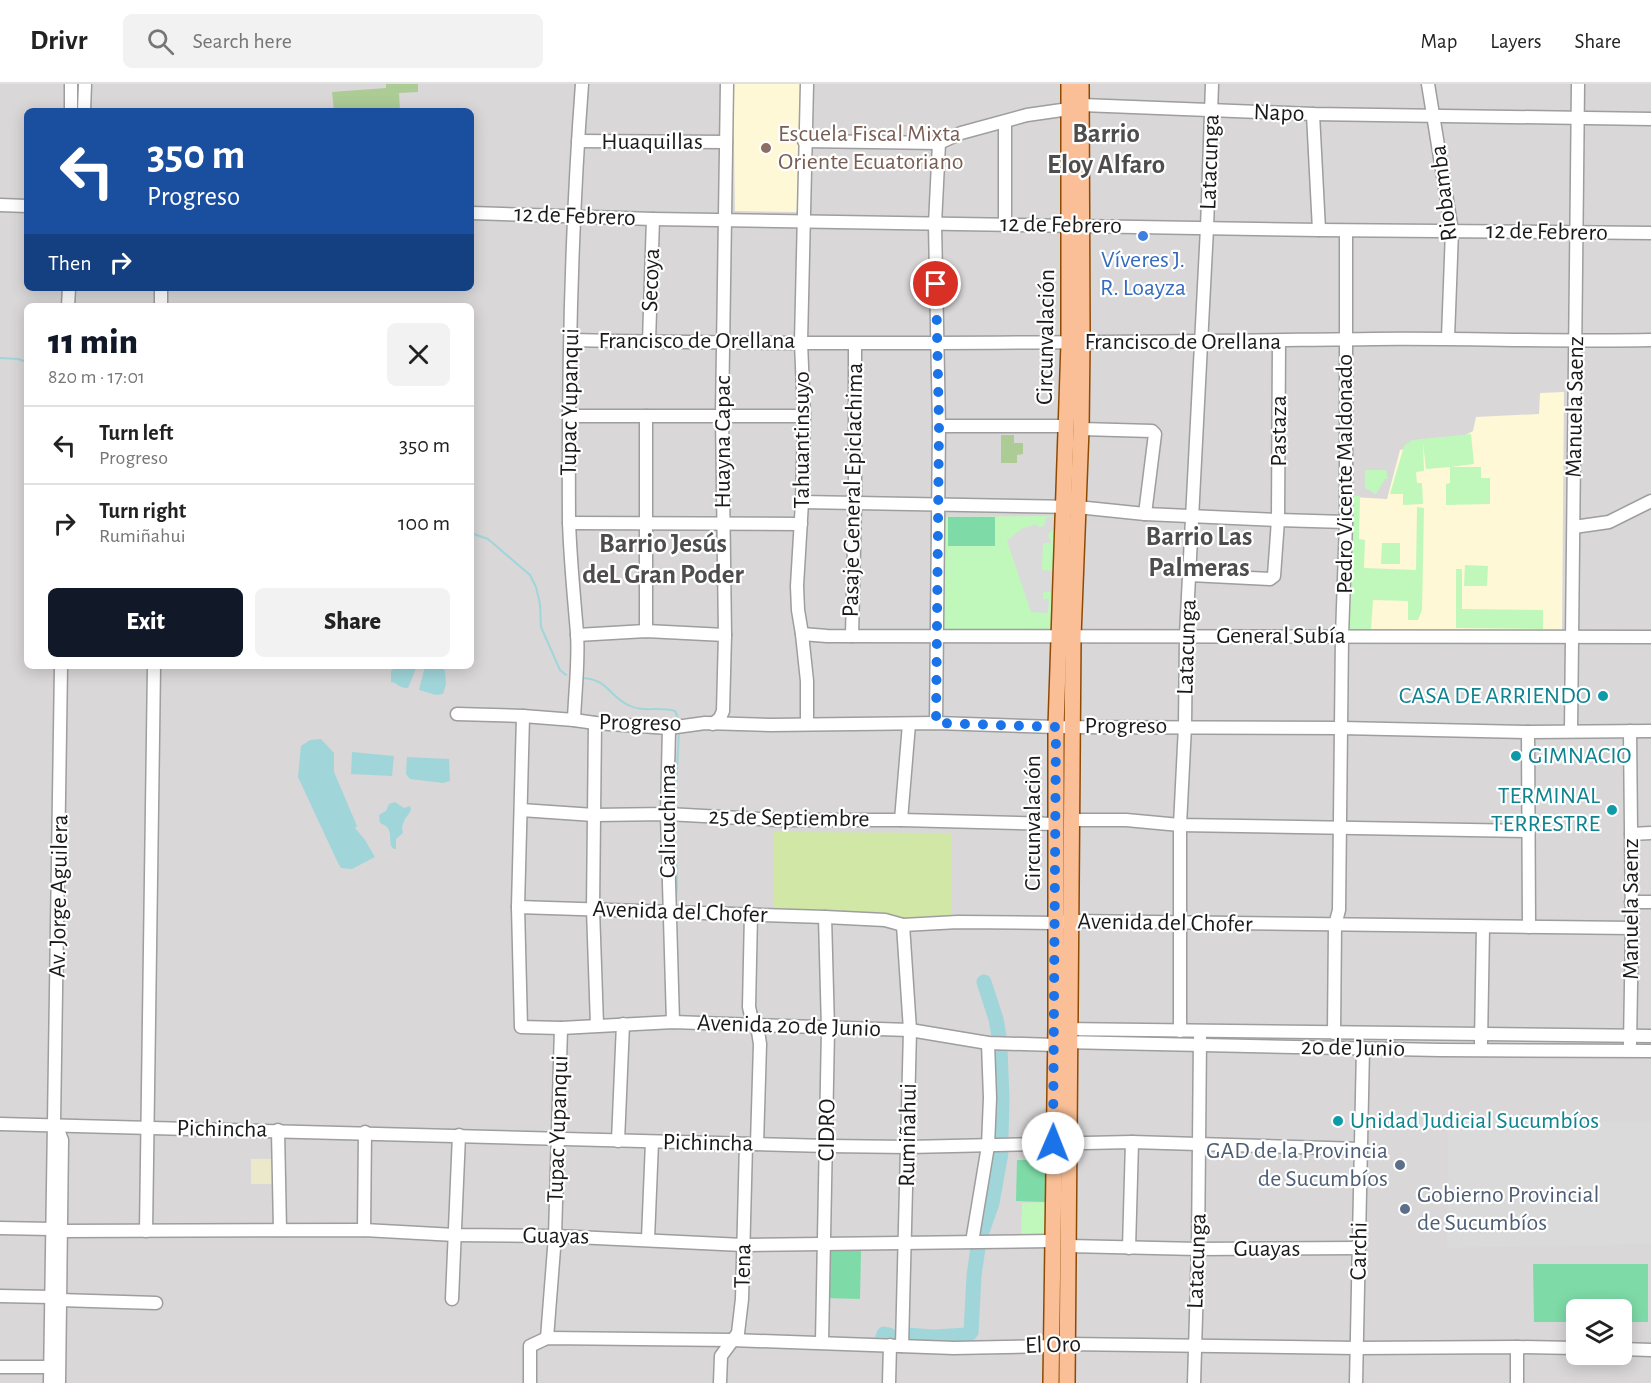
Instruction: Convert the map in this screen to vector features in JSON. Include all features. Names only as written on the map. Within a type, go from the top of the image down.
[{"type":"main road","name":"Circunvalación","points":[[1068,84],[1076,107]]},
{"type":"main road","name":"Circunvalación","points":[[1063,922],[1056,825],[1056,727],[1066,637],[1076,343],[1076,107],[1081,84]]},
{"type":"main road","name":"Circunvalación","points":[[1066,637],[1072,727],[1071,820],[1063,922],[1061,1037],[1061,1143],[1068,1246],[1067,1383]]},
{"type":"main road","name":"Circunvalación","points":[[1051,1383],[1052,1240],[1061,1143]]},
{"type":"street","points":[[71,84],[71,108]]},
{"type":"street","points":[[84,108],[85,84]]},
{"type":"street","name":"Tupac Yupanqui","points":[[574,720],[577,635],[573,608],[569,523],[569,416],[573,217],[582,84]]},
{"type":"street","name":"Huayna Capac","points":[[723,711],[725,635],[722,415],[727,84]]},
{"type":"street","name":"Tahuantinsuyo","points":[[807,84],[801,342],[804,416],[798,610],[807,681],[807,723]]},
{"type":"street","name":"Latacunga","points":[[1180,1030],[1180,825],[1185,726],[1186,635],[1208,228],[1212,84]]},
{"type":"street","name":"Riobamba","points":[[1428,84],[1452,231],[1448,338]]},
{"type":"street","name":"Manuela Saenz","points":[[1571,731],[1578,84]]},
{"type":"street","name":"Napo","points":[[804,141],[939,143],[961,134],[1027,115],[1076,107],[1313,114],[1651,119]]},
{"type":"street","points":[[1313,114],[1319,230]]},
{"type":"street","points":[[1005,122],[1005,223]]},
{"type":"street","name":"Huaquillas","points":[[578,141],[726,142]]},
{"type":"street","points":[[936,723],[939,426],[935,224],[939,143]]},
{"type":"street","points":[[0,205],[24,206]]},
{"type":"street","name":"12 de Febrero","points":[[474,213],[653,219],[1005,223],[1346,231],[1651,233]]},
{"type":"street","name":"Secoya","points":[[649,342],[653,219]]},
{"type":"street","name":"Pedro Vicente Maldonado","points":[[1340,826],[1342,636],[1347,522],[1346,231]]},
{"type":"street","name":"Francisco de Orellana","points":[[571,340],[723,344],[801,342],[855,344],[1200,343],[1448,338],[1576,342],[1651,340]]},
{"type":"street","name":"Pastaza","points":[[1190,575],[1270,579],[1274,576],[1278,520],[1279,342]]},
{"type":"street","name":"Pasaje General Epiclachima","points":[[852,636],[855,344]]},
{"type":"street","points":[[569,416],[804,416]]},
{"type":"street","points":[[646,416],[646,631]]},
{"type":"street","points":[[939,426],[1152,431],[1155,434],[1145,514]]},
{"type":"street","points":[[1574,527],[1608,522],[1651,501]]},
{"type":"street","points":[[802,502],[1070,507],[1145,514],[1347,522]]},
{"type":"street","points":[[569,523],[801,524]]},
{"type":"street","points":[[577,635],[646,631],[725,635]]},
{"type":"street","name":"General Subía","points":[[802,634],[1066,637],[1186,635],[1651,637]]},
{"type":"street","name":"Av. Jorge Aguilera","points":[[50,1383],[62,1140],[56,1125],[62,669]]},
{"type":"street","points":[[146,1231],[154,669]]},
{"type":"street","points":[[713,724],[720,718],[723,711],[737,724]]},
{"type":"street","name":"Progreso","points":[[458,714],[524,716],[669,728],[713,724],[936,723],[1056,727],[1185,726],[1528,732],[1651,731]]},
{"type":"street","points":[[518,906],[524,716]]},
{"type":"street","points":[[595,723],[593,909],[597,1025]]},
{"type":"street","points":[[901,820],[909,724]]},
{"type":"street","name":"Calicuchima","points":[[669,728],[667,814],[673,1022]]},
{"type":"street","name":"Manuela Saenz","points":[[1630,731],[1632,928],[1630,1051]]},
{"type":"street","points":[[1528,732],[1529,927]]},
{"type":"street","name":"25 de Septiembre","points":[[521,810],[594,815],[667,814],[778,820],[901,820],[1056,825]]},
{"type":"street","points":[[1071,820],[1126,820],[1180,825],[1529,831]]},
{"type":"street","points":[[1340,826],[1339,909],[1335,925],[1340,1033],[1346,1048]]},
{"type":"street","points":[[1631,834],[1651,833]]},
{"type":"street","points":[[1631,903],[1651,902]]},
{"type":"street","name":"Avenida del Chofer","points":[[518,906],[825,917],[885,920],[903,925],[958,922],[1063,922],[1632,928]]},
{"type":"street","name":"Avenida 20 de Junio","points":[[518,906],[521,1027],[561,1028],[673,1022],[910,1030],[988,1043],[1061,1037]]},
{"type":"street","name":"Tena","points":[[720,1383],[721,1356],[738,1333],[760,1044],[757,1025],[751,1016],[749,1007],[751,914]]},
{"type":"street","name":"CIDRO","points":[[822,1342],[828,1029],[825,917]]},
{"type":"street","name":"Rumiñahui","points":[[889,1383],[896,1345],[904,1244],[908,1147],[910,1030],[903,925]]},
{"type":"street","points":[[1481,1050],[1483,927]]},
{"type":"street","points":[[618,1141],[623,1024]]},
{"type":"street","name":"Tupac Yupanqui","points":[[547,1338],[555,1236],[561,1028]]},
{"type":"street","name":"20 de Junio","points":[[1061,1037],[1180,1030],[1651,1036]]},
{"type":"street","name":"Latacunga","points":[[1194,1383],[1200,1145],[1200,1031]]},
{"type":"street","name":"20 de Junio","points":[[1061,1037],[1200,1046],[1651,1051]]},
{"type":"street","points":[[972,1242],[988,1146],[990,1098],[988,1043]]},
{"type":"street","name":"Carchi","points":[[1356,1383],[1363,1048]]},
{"type":"street","name":"Pichincha","points":[[0,1124],[827,1146],[988,1146],[1132,1142],[1361,1149]]},
{"type":"street","points":[[278,1130],[280,1230]]},
{"type":"street","points":[[364,1230],[365,1132]]},
{"type":"street","points":[[452,1299],[459,1135]]},
{"type":"street","points":[[648,1239],[652,1142]]},
{"type":"street","points":[[1129,1248],[1132,1142]]},
{"type":"street","name":"Guayas","points":[[0,1228],[146,1231],[364,1230],[455,1235],[648,1239],[743,1245],[1052,1240]]},
{"type":"street","name":"Guayas","points":[[1068,1246],[1198,1249],[1359,1248]]},
{"type":"street","points":[[0,1296],[156,1303]]},
{"type":"street","name":"Av. Jorge Aguilera","points":[[55,1298],[59,1383]]},
{"type":"street","name":"El Oro","points":[[530,1383],[530,1346],[547,1338],[822,1342],[954,1348],[1067,1344],[1566,1348]]},
{"type":"street","points":[[1517,1347],[1517,1383]]},
{"type":"street","points":[[1632,1349],[1651,1350]]},
{"type":"street","points":[[0,1367],[50,1367]]},
{"type":"shaded area","points":[[0,84],[1651,84],[1651,1383],[0,1383]]},
{"type":"shaded area","name":"Escuela Fiscal Mixta Oriente Ecuatoriano","points":[[733,84],[800,84],[797,212],[735,211]]},
{"type":"shaded area","points":[[1564,392],[1562,635],[1350,635],[1353,497],[1387,499],[1400,450],[1446,438],[1454,441],[1473,431],[1476,417],[1539,414],[1540,393]]},
{"type":"shaded area","points":[[1054,516],[1054,529],[1048,534],[1051,543],[1043,543],[1042,570],[1053,571],[1052,592],[1043,592],[1043,599],[1049,599],[1048,613],[1031,612],[1007,541],[1021,529],[1036,524],[1039,527],[1044,526],[1046,518]]},
{"type":"shaded area","points":[[1448,1122],[1651,1122],[1651,1244],[1447,1248]]},
{"type":"shaded area","points":[[251,1159],[273,1159],[273,1184],[251,1184]]},
{"type":"green space","points":[[386,84],[418,84],[418,92],[399,93],[400,108],[334,108],[332,92],[386,88]]},
{"type":"green space","points":[[1471,434],[1474,464],[1426,469],[1423,443],[1424,471],[1416,472],[1417,483],[1422,483],[1423,504],[1403,505],[1403,494],[1390,494],[1404,446],[1412,440]]},
{"type":"green space","points":[[1001,435],[1014,435],[1014,443],[1023,443],[1023,454],[1017,455],[1017,463],[1001,463]]},
{"type":"green space","points":[[1450,467],[1481,467],[1481,478],[1490,478],[1490,504],[1446,505],[1446,484],[1450,483]]},
{"type":"green space","points":[[1365,470],[1386,470],[1388,479],[1385,479],[1376,494],[1365,488]]},
{"type":"green space","points":[[1354,496],[1360,496],[1359,539],[1365,540],[1364,568],[1416,570],[1417,507],[1424,508],[1422,610],[1418,620],[1408,620],[1408,601],[1373,600],[1371,630],[1349,629]]},
{"type":"green space","points":[[1057,516],[1053,634],[939,635],[940,517]]},
{"type":"green space","points":[[948,517],[995,517],[995,546],[948,546]]},
{"type":"green space","points":[[1382,543],[1400,543],[1400,564],[1381,564]]},
{"type":"green space","points":[[1465,565],[1488,566],[1487,586],[1464,586]]},
{"type":"green space","points":[[1456,569],[1462,569],[1462,609],[1543,610],[1543,629],[1456,628]]},
{"type":"green space","points":[[774,832],[952,833],[952,923],[773,910]]},
{"type":"green space","points":[[1017,1160],[1047,1160],[1046,1202],[1016,1201]]},
{"type":"green space","points":[[1046,1202],[1045,1236],[1021,1235],[1022,1203]]},
{"type":"green space","points":[[827,1251],[861,1251],[860,1299],[825,1298]]},
{"type":"green space","points":[[1533,1264],[1648,1264],[1648,1322],[1632,1322],[1632,1299],[1566,1299],[1566,1322],[1534,1322]]},
{"type":"water","points":[[393,669],[416,669],[408,688],[391,682],[391,671]]},
{"type":"water","points":[[424,669],[445,671],[446,684],[443,694],[436,695],[419,690]]},
{"type":"water","points":[[321,739],[334,753],[334,772],[357,826],[355,828],[375,857],[352,869],[341,868],[338,863],[298,777],[301,746],[310,740]]},
{"type":"water","points":[[352,752],[394,756],[392,776],[351,774]]},
{"type":"water","points":[[407,757],[449,759],[450,781],[443,783],[410,779],[406,774]]},
{"type":"water","points":[[395,802],[404,808],[410,806],[411,810],[403,823],[403,833],[396,839],[396,849],[394,849],[391,846],[389,830],[380,823],[379,815],[386,811],[389,804]]},
{"type":"waterway","points":[[0,358],[24,361]]},
{"type":"waterway","points":[[474,534],[488,539],[530,575],[540,604],[541,627],[560,670],[566,675]]},
{"type":"waterway","points":[[580,678],[602,684],[621,701],[633,707],[675,711],[680,722]]},
{"type":"waterway","points":[[675,809],[679,731]]},
{"type":"waterway","points":[[674,835],[676,821]]},
{"type":"waterway","points":[[675,904],[676,850]]},
{"type":"waterway","points":[[984,982],[999,1036]]},
{"type":"waterway","points":[[1000,1049],[1001,1136]]},
{"type":"waterway","points":[[980,1237],[992,1203],[1001,1153]]},
{"type":"waterway","points":[[907,1335],[933,1337],[968,1335],[971,1332],[978,1248]]},
{"type":"waterway","points":[[882,1340],[884,1334],[889,1335]]},
{"type":"place","name":"Escuela Fiscal Mixta Oriente Ecuatoriano","points":[[766,148]]},
{"type":"place","name":"Víveres J. R. Loayza","points":[[1143,236]]},
{"type":"place","name":"CASA DE ARRIENDO","points":[[1603,696]]},
{"type":"place","name":"GIMNACIO","points":[[1516,756]]},
{"type":"place","name":"TERMINAL TERRESTRE","points":[[1612,810]]},
{"type":"place","name":"Unidad Judicial Sucumbíos","points":[[1338,1121]]},
{"type":"place","name":"GAD de la Provincia de Sucumbíos","points":[[1400,1165]]},
{"type":"place","name":"Gobierno Provincial de Sucumbíos","points":[[1405,1209]]},
{"type":"district","name":"Barrio Eloy Alfaro","points":[[1106,148]]},
{"type":"district","name":"Barrio Las Palmeras","points":[[1199,552]]},
{"type":"district","name":"Barrio Jesús deL Gran Poder","points":[[663,558]]},
{"type":"route","points":[[936,284],[939,426],[936,723],[1056,727],[1056,1028],[1053,1143]]}]
